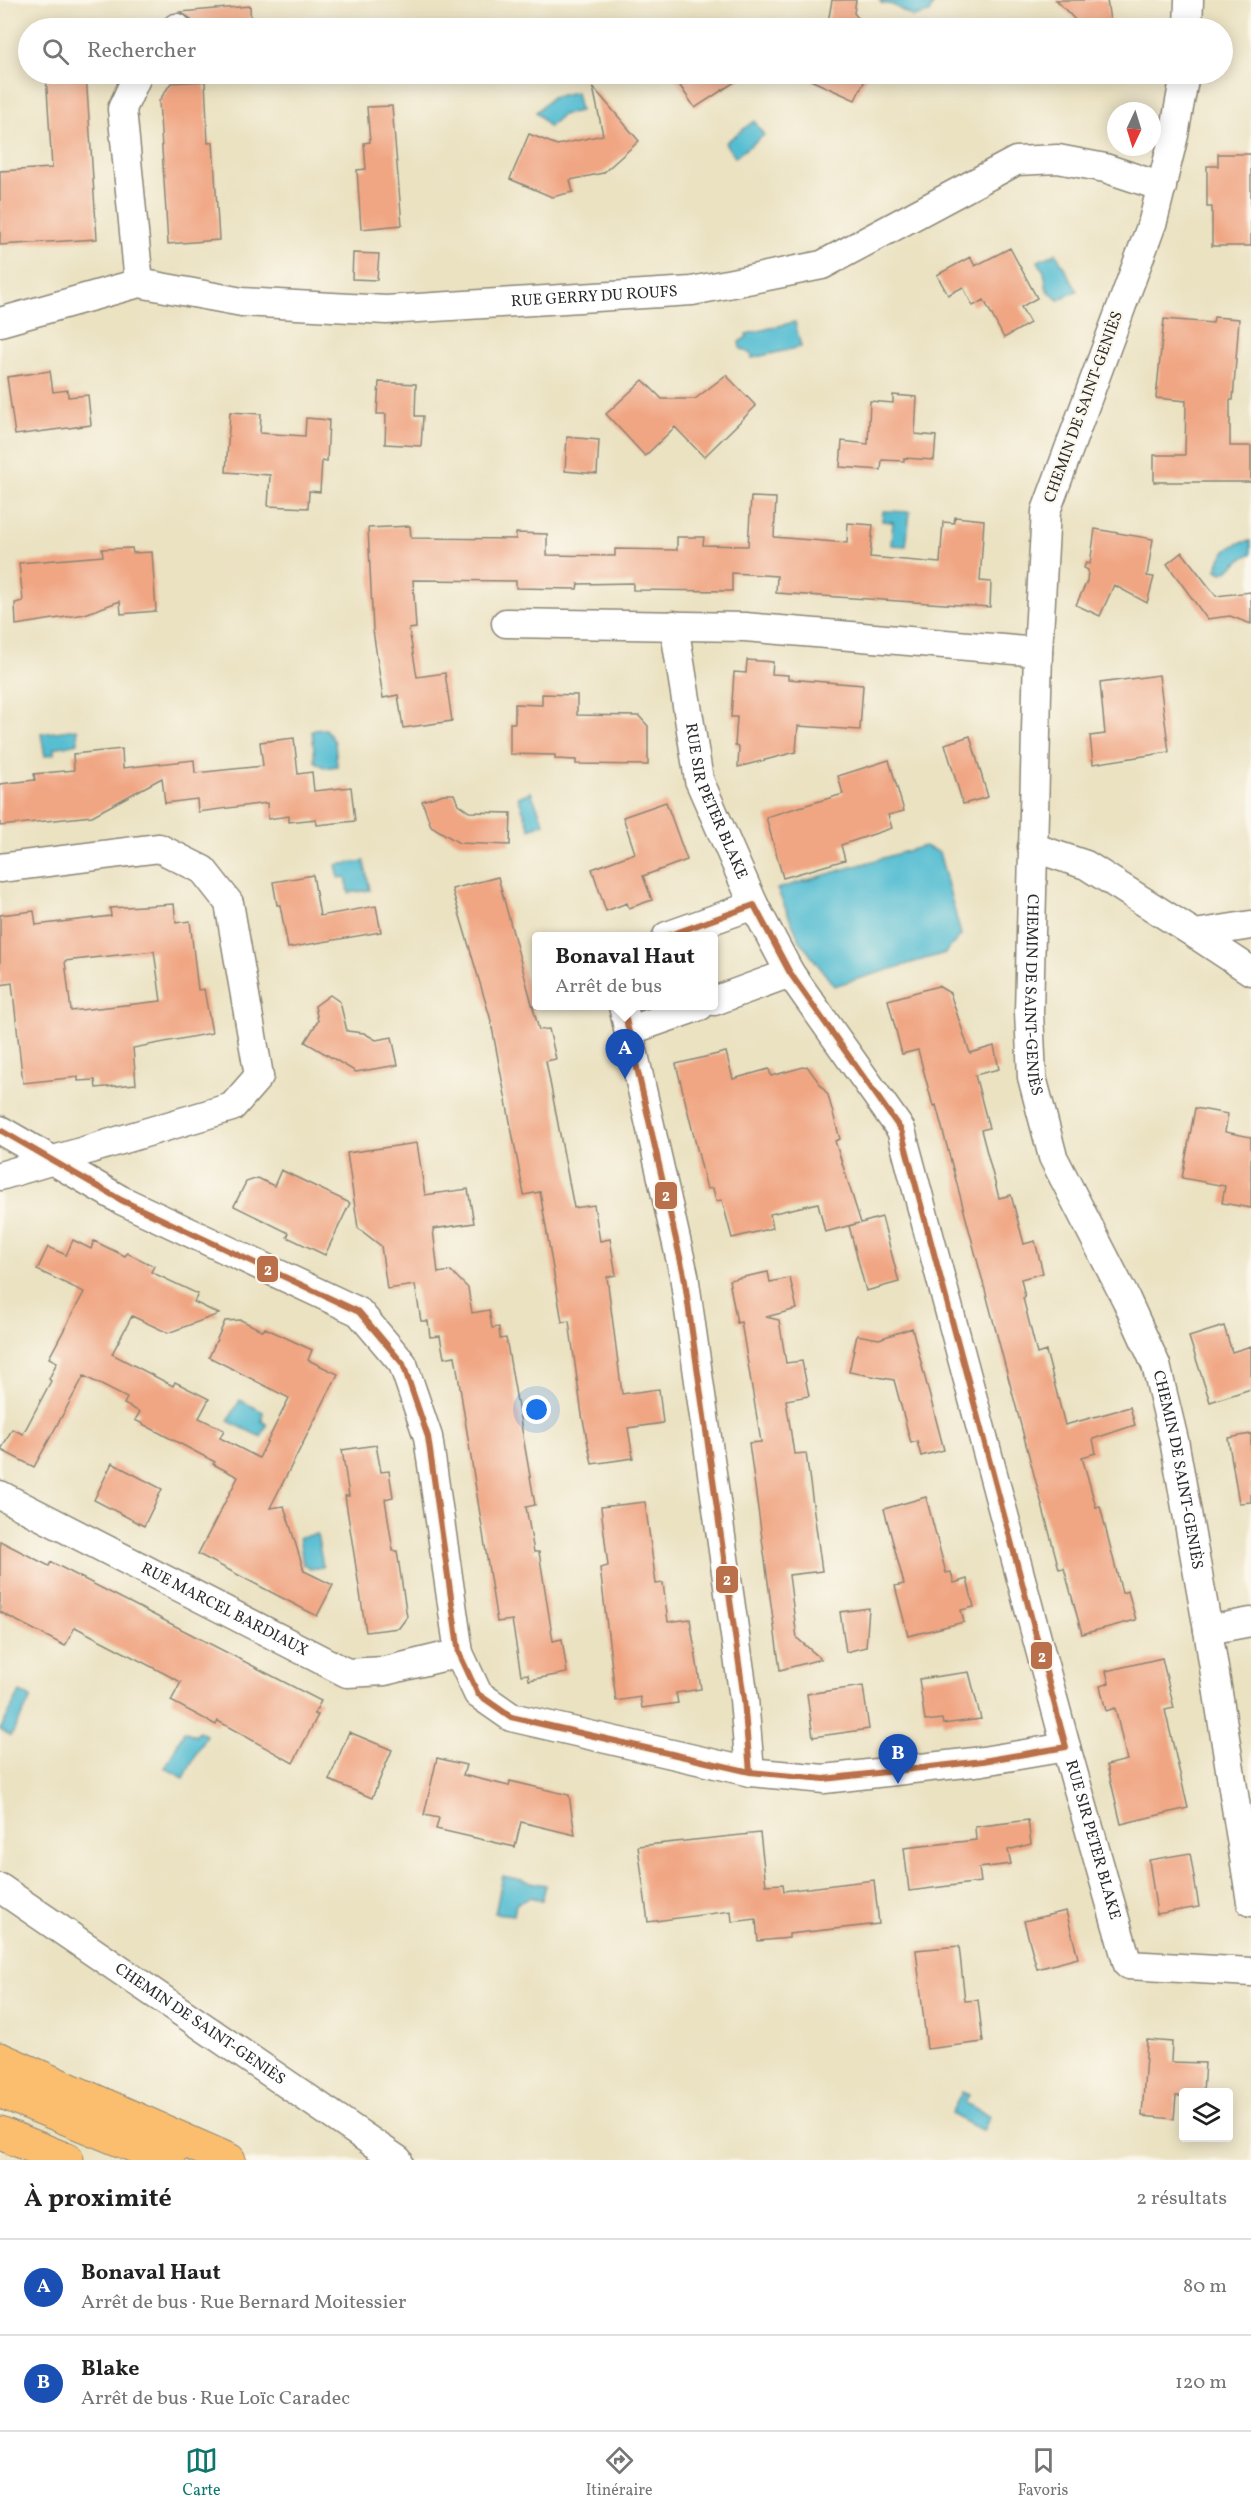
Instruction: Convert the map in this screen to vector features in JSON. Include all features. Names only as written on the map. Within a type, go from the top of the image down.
[{"type":"highway","points":[[0,2059],[230,2160]]},
{"type":"highway","points":[[0,2091],[169,2160]]},
{"type":"highway","points":[[0,2133],[67,2160]]},
{"type":"street","points":[[1188,18],[1189,0]]},
{"type":"street","points":[[133,84],[122,109],[139,283]]},
{"type":"street","name":"CHEMIN DE SAINT-GENIÈS","points":[[1183,84],[1153,221],[1046,511],[1038,652],[1029,1012],[1032,1077],[1053,1157],[1126,1299],[1156,1365],[1174,1440],[1208,1630],[1251,1902]]},
{"type":"street","name":"RUE GERRY DU ROUFS","points":[[0,322],[139,283],[242,302],[386,310],[692,291],[822,265],[1016,161],[1058,159],[1106,168],[1162,187]]},
{"type":"street","points":[[506,623],[745,627],[1038,652]]},
{"type":"street","name":"RUE SIR PETER BLAKE","points":[[674,626],[699,780],[754,905],[790,973],[901,1130],[1066,1747],[1128,1965],[1251,1972]]},
{"type":"street","points":[[1032,847],[1086,865],[1251,971]]},
{"type":"street","points":[[0,868],[159,848],[203,870],[229,903],[259,1076],[232,1107],[0,1176]]},
{"type":"street","points":[[678,932],[754,905]]},
{"type":"street","points":[[1195,934],[1251,925]]},
{"type":"street","points":[[718,1000],[790,973]]},
{"type":"street","points":[[672,1010],[627,1018],[684,1275],[744,1700],[750,1772]]},
{"type":"street","points":[[0,1130],[121,1200],[359,1312],[403,1364],[428,1437],[459,1653],[478,1694],[511,1717],[750,1772],[824,1779],[983,1761],[1066,1747]]},
{"type":"street","name":"RUE MARCEL BARDIAUX","points":[[0,1495],[347,1673],[385,1671],[459,1653]]},
{"type":"street","points":[[1208,1630],[1251,1622]]},
{"type":"street","name":"CHEMIN DE SAINT-GENIÈS","points":[[0,1888],[398,2160]]},
{"type":"water","points":[[880,0],[935,0],[929,13],[913,17],[893,5],[881,3]]},
{"type":"water","points":[[576,92],[580,111],[562,115],[549,127],[536,112],[552,97]]},
{"type":"water","points":[[754,121],[764,135],[735,157],[725,143]]},
{"type":"water","points":[[1056,253],[1077,291],[1058,300],[1047,290],[1044,272],[1038,261]]},
{"type":"water","points":[[795,322],[801,347],[752,358],[751,354],[740,348],[739,342],[747,337],[746,334]]},
{"type":"water","points":[[883,511],[910,512],[906,546],[891,545],[893,522],[882,521]]},
{"type":"water","points":[[1251,541],[1251,554],[1222,573],[1217,570],[1221,558],[1228,549],[1239,543]]},
{"type":"water","points":[[77,729],[78,743],[54,748],[54,754],[45,756],[41,734]]},
{"type":"water","points":[[326,729],[335,742],[337,766],[325,768],[315,761],[312,730]]},
{"type":"water","points":[[531,792],[544,823],[530,829],[518,797]]},
{"type":"water","points":[[924,846],[939,852],[961,935],[945,953],[834,986],[800,941],[777,889]]},
{"type":"water","points":[[364,861],[370,890],[349,893],[346,877],[339,878],[336,865]]},
{"type":"water","points":[[240,1400],[263,1412],[262,1421],[267,1425],[261,1437],[228,1421]]},
{"type":"water","points":[[317,1534],[323,1567],[310,1569],[303,1564],[299,1537]]},
{"type":"water","points":[[20,1692],[31,1698],[11,1736],[0,1730]]},
{"type":"water","points":[[184,1731],[196,1736],[199,1731],[206,1735],[184,1778],[165,1768]]},
{"type":"water","points":[[503,1876],[546,1885],[542,1900],[529,1897],[516,1904],[514,1915],[495,1913]]},
{"type":"water","points":[[962,2092],[969,2095],[965,2103],[990,2116],[983,2131],[951,2114]]},
{"type":"building","points":[[832,0],[856,0],[854,13],[858,18],[829,18]]},
{"type":"building","points":[[1056,0],[1107,0],[1110,18],[1073,18]]},
{"type":"building","points":[[250,6],[251,18],[189,18],[180,12]]},
{"type":"building","points":[[47,84],[87,84],[97,239],[0,245],[0,171],[52,168]]},
{"type":"building","points":[[170,84],[205,84],[208,143],[213,142],[219,240],[168,244],[159,101]]},
{"type":"building","points":[[679,84],[732,84],[695,108]]},
{"type":"building","points":[[819,84],[863,84],[855,100]]},
{"type":"building","points":[[593,87],[639,141],[603,173],[570,180],[573,192],[552,197],[510,179],[529,134],[557,145],[603,135]]},
{"type":"building","points":[[392,106],[402,225],[361,229],[357,170],[366,169],[364,143],[370,142],[367,107]]},
{"type":"building","points":[[1218,154],[1251,154],[1251,246],[1212,246],[1212,207],[1207,207],[1207,166],[1218,166]]},
{"type":"building","points":[[1010,248],[1037,298],[1021,307],[1030,323],[1004,338],[984,300],[973,306],[963,287],[948,295],[937,275],[970,257],[975,266]]},
{"type":"building","points":[[353,253],[379,254],[377,280],[352,279]]},
{"type":"building","points":[[1214,317],[1239,319],[1233,400],[1230,400],[1230,446],[1251,446],[1251,482],[1154,482],[1154,455],[1185,455],[1186,401],[1156,398],[1164,319],[1213,323]]},
{"type":"building","points":[[50,371],[53,392],[68,390],[68,397],[88,395],[91,425],[15,435],[7,377]]},
{"type":"building","points":[[726,375],[756,406],[704,457],[675,427],[645,456],[606,414],[643,380],[662,399],[695,399]]},
{"type":"building","points":[[379,382],[416,384],[415,416],[423,416],[421,446],[385,444],[386,414],[377,414]]},
{"type":"building","points":[[893,395],[917,397],[915,434],[936,436],[934,460],[904,458],[904,461],[882,460],[881,470],[840,467],[842,441],[868,444],[870,401],[893,403]]},
{"type":"building","points":[[230,412],[261,414],[260,433],[305,436],[306,418],[329,420],[327,462],[322,461],[320,492],[309,491],[308,508],[268,506],[270,475],[226,472]]},
{"type":"building","points":[[567,437],[599,440],[597,474],[565,471]]},
{"type":"building","points":[[751,497],[776,498],[774,537],[847,543],[848,523],[873,525],[870,557],[940,563],[943,522],[954,523],[955,517],[984,520],[980,581],[991,582],[990,607],[776,593],[777,576],[732,573],[732,591],[633,590],[633,583],[578,584],[577,589],[516,588],[516,581],[413,580],[416,628],[409,629],[417,677],[445,673],[452,721],[403,728],[398,695],[383,698],[373,630],[368,528],[410,526],[411,538],[516,539],[516,533],[547,534],[547,555],[615,556],[615,549],[677,550],[677,537],[704,537],[703,545],[748,546]]},
{"type":"building","points":[[1095,529],[1153,539],[1147,576],[1154,577],[1147,603],[1114,585],[1100,616],[1076,605],[1087,581],[1088,570],[1084,568],[1086,563],[1090,564]]},
{"type":"building","points":[[132,548],[133,553],[152,552],[156,611],[121,614],[120,601],[85,614],[16,625],[15,603],[23,601],[19,563],[103,556],[102,549]]},
{"type":"building","points":[[1182,552],[1216,596],[1251,592],[1251,624],[1230,616],[1207,619],[1167,564]]},
{"type":"building","points":[[747,660],[773,662],[772,674],[788,675],[788,679],[863,685],[860,730],[798,726],[796,752],[738,767],[739,747],[735,746],[737,717],[731,717],[734,672],[746,673]]},
{"type":"building","points":[[1159,675],[1169,752],[1093,764],[1090,736],[1105,734],[1100,683]]},
{"type":"building","points":[[542,694],[577,695],[577,715],[639,716],[648,726],[648,765],[576,764],[576,760],[555,759],[555,755],[510,754],[510,723],[515,723],[515,704],[542,705]]},
{"type":"building","points":[[970,736],[988,797],[963,804],[945,744]]},
{"type":"building","points":[[294,738],[298,774],[312,772],[314,791],[351,787],[355,821],[317,825],[316,819],[289,822],[289,816],[268,819],[267,803],[198,812],[197,799],[165,803],[162,778],[92,816],[0,826],[0,784],[35,780],[34,774],[74,770],[73,754],[122,749],[123,768],[194,760],[195,773],[263,766],[260,742]]},
{"type":"building","points":[[889,760],[904,811],[888,815],[892,828],[841,845],[845,860],[783,878],[766,817],[843,794],[838,776]]},
{"type":"building","points":[[444,794],[454,794],[458,804],[469,812],[511,813],[510,845],[459,843],[431,826],[422,801]]},
{"type":"building","points":[[666,802],[687,860],[643,876],[652,900],[629,908],[627,903],[606,911],[592,869],[635,853],[623,817]]},
{"type":"building","points":[[313,875],[320,916],[376,906],[381,932],[288,948],[273,882]]},
{"type":"building","points":[[498,877],[532,1010],[539,1030],[549,1029],[556,1059],[546,1061],[574,1208],[594,1205],[600,1241],[610,1239],[616,1275],[607,1277],[622,1394],[659,1389],[663,1423],[628,1428],[633,1458],[592,1464],[582,1415],[569,1321],[562,1322],[540,1192],[524,1195],[490,1017],[452,889]]},
{"type":"building","points":[[174,904],[176,923],[190,921],[198,990],[204,989],[212,1033],[133,1048],[136,1084],[96,1088],[95,1080],[78,1081],[78,1077],[23,1083],[12,983],[0,985],[0,915],[34,911],[36,925],[111,916],[110,908]],"holes":[[[154,951],[161,1001],[71,1011],[65,961]]]},
{"type":"building","points":[[938,986],[950,993],[970,1053],[994,1046],[999,1069],[975,1075],[989,1128],[981,1130],[999,1198],[1011,1195],[1024,1244],[1035,1241],[1043,1273],[1021,1279],[1025,1297],[1023,1298],[1037,1354],[1046,1351],[1065,1425],[1130,1407],[1135,1425],[1093,1439],[1096,1453],[1082,1457],[1096,1507],[1100,1506],[1122,1593],[1128,1591],[1136,1620],[1082,1634],[1064,1568],[1059,1569],[936,1105],[933,1106],[918,1050],[902,1054],[888,1000]]},
{"type":"building","points":[[330,995],[340,1002],[347,1031],[364,1033],[376,1040],[392,1037],[398,1065],[356,1072],[305,1042],[318,1021],[315,1006]]},
{"type":"building","points":[[726,1052],[733,1079],[769,1069],[771,1076],[807,1066],[828,1095],[840,1139],[835,1141],[861,1223],[882,1217],[899,1282],[866,1291],[849,1226],[859,1223],[825,1232],[818,1203],[770,1214],[773,1228],[732,1238],[722,1200],[716,1201],[713,1188],[707,1189],[676,1064]]},
{"type":"building","points":[[1195,1108],[1228,1114],[1225,1132],[1251,1137],[1251,1208],[1222,1203],[1225,1186],[1182,1178]]},
{"type":"building","points":[[417,1143],[425,1195],[468,1189],[474,1223],[433,1229],[438,1273],[451,1271],[468,1288],[472,1313],[489,1310],[492,1328],[499,1327],[500,1339],[506,1338],[535,1505],[526,1507],[534,1552],[539,1552],[553,1641],[562,1639],[567,1673],[529,1680],[528,1674],[521,1675],[512,1620],[497,1622],[455,1356],[444,1358],[440,1336],[430,1337],[428,1321],[421,1321],[415,1285],[387,1289],[381,1246],[358,1228],[347,1153]]},
{"type":"building","points":[[281,1170],[350,1203],[325,1255],[287,1237],[289,1233],[234,1206],[246,1182],[258,1178],[274,1186]]},
{"type":"building","points":[[73,1240],[91,1249],[94,1241],[125,1256],[127,1253],[154,1266],[151,1272],[198,1294],[194,1302],[219,1314],[168,1333],[132,1316],[112,1354],[173,1386],[175,1382],[209,1399],[199,1418],[224,1430],[220,1438],[259,1458],[289,1398],[209,1357],[225,1321],[241,1320],[263,1331],[265,1328],[312,1350],[308,1360],[338,1374],[270,1508],[284,1506],[304,1571],[333,1585],[317,1616],[198,1554],[238,1477],[213,1464],[215,1462],[135,1420],[140,1412],[124,1404],[127,1398],[84,1376],[34,1467],[1,1450],[12,1429],[23,1434],[51,1381],[49,1379],[57,1362],[49,1358],[84,1292],[37,1270],[48,1247],[66,1255]]},
{"type":"building","points":[[768,1272],[770,1282],[790,1278],[797,1309],[766,1317],[779,1320],[786,1363],[802,1361],[809,1396],[786,1400],[794,1454],[806,1453],[822,1571],[789,1575],[797,1638],[821,1659],[780,1670],[749,1443],[761,1442],[741,1322],[737,1323],[729,1280]]},
{"type":"building","points":[[1224,1326],[1232,1352],[1251,1346],[1251,1389],[1210,1402],[1189,1337]]},
{"type":"building","points":[[912,1328],[944,1450],[921,1456],[917,1441],[911,1443],[894,1380],[849,1372],[857,1335],[879,1339]]},
{"type":"building","points":[[1251,1434],[1251,1502],[1239,1503],[1228,1438]]},
{"type":"building","points":[[376,1445],[381,1472],[389,1471],[393,1497],[385,1499],[393,1551],[397,1551],[407,1617],[399,1628],[366,1632],[345,1496],[349,1496],[342,1450]]},
{"type":"building","points":[[112,1463],[162,1489],[144,1526],[94,1500]]},
{"type":"building","points":[[926,1497],[946,1573],[951,1572],[954,1583],[967,1579],[974,1607],[961,1610],[964,1622],[908,1636],[895,1586],[904,1584],[884,1509]]},
{"type":"building","points":[[645,1502],[656,1584],[663,1583],[668,1622],[690,1619],[701,1689],[676,1693],[678,1703],[642,1708],[640,1697],[616,1701],[600,1568],[608,1566],[601,1507]]},
{"type":"building","points":[[0,1541],[49,1566],[51,1562],[321,1701],[314,1714],[318,1715],[293,1763],[218,1721],[216,1725],[171,1701],[181,1682],[75,1627],[65,1646],[0,1612]]},
{"type":"building","points":[[869,1608],[866,1647],[846,1652],[840,1612]]},
{"type":"building","points":[[1162,1658],[1174,1708],[1165,1710],[1188,1808],[1121,1824],[1107,1765],[1127,1760],[1115,1708],[1106,1711],[1100,1686],[1109,1683],[1106,1671]]},
{"type":"building","points":[[969,1672],[981,1719],[943,1724],[942,1719],[925,1721],[919,1679]]},
{"type":"building","points":[[863,1686],[869,1729],[813,1737],[807,1694]]},
{"type":"building","points":[[349,1732],[392,1750],[372,1798],[329,1780]]},
{"type":"building","points":[[437,1758],[466,1765],[463,1775],[509,1786],[510,1781],[569,1795],[575,1835],[521,1822],[515,1847],[436,1829],[439,1818],[424,1815]]},
{"type":"building","points":[[1028,1820],[1031,1844],[1008,1850],[1011,1864],[979,1868],[981,1882],[909,1891],[904,1848],[976,1840],[975,1827]]},
{"type":"building","points":[[760,1833],[766,1885],[783,1884],[784,1891],[874,1880],[879,1924],[789,1934],[789,1938],[758,1941],[756,1919],[732,1922],[731,1911],[648,1922],[638,1846]]},
{"type":"building","points":[[1190,1853],[1199,1907],[1157,1914],[1149,1860]]},
{"type":"building","points":[[1066,1911],[1078,1958],[1037,1969],[1024,1921]]},
{"type":"building","points":[[959,1946],[965,2001],[978,2000],[983,2042],[927,2049],[916,1950]]},
{"type":"building","points":[[1147,2040],[1172,2042],[1171,2062],[1205,2063],[1203,2088],[1179,2088],[1174,2119],[1142,2116]]},
{"type":"transit line","name":"2","points":[[0,1130],[121,1200],[359,1312],[403,1364],[428,1437],[459,1653],[478,1694],[511,1717],[750,1772],[824,1779],[983,1761],[1066,1747],[901,1130],[790,973],[754,905],[678,932]]},
{"type":"transit line","name":"2","points":[[624,1010],[684,1275],[744,1699],[750,1772]]},
{"type":"place","name":"Bonaval Haut","points":[[625,1079]]},
{"type":"place","name":"Blake","points":[[898,1784]]}]
